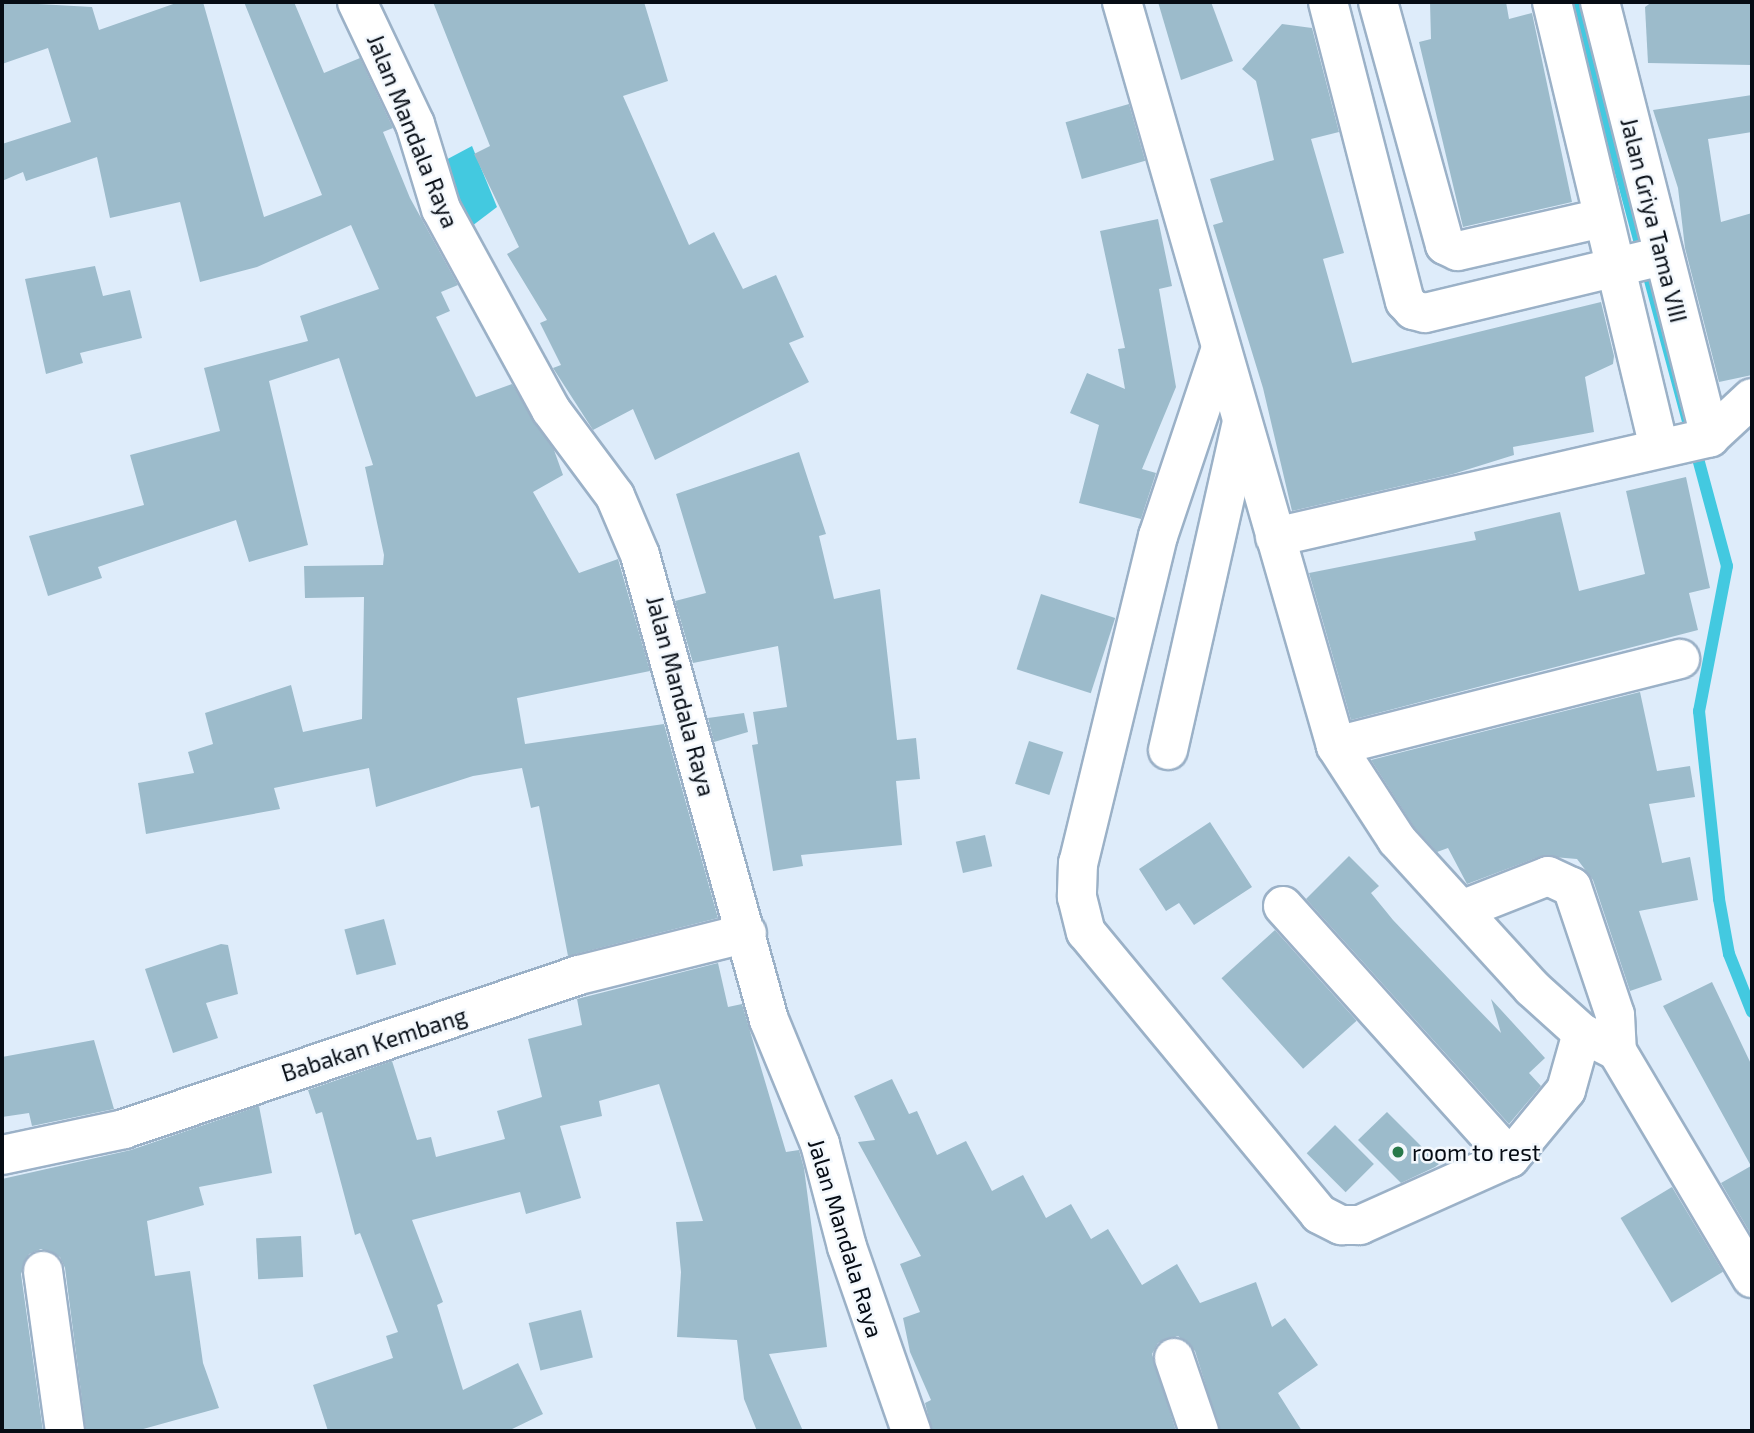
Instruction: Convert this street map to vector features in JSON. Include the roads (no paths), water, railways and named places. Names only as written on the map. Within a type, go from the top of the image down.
[{"type":"street","name":"Jalan Mandala Raya","points":[[357,2],[415,124],[441,209],[551,410],[615,496],[640,555],[769,1020],[820,1144],[847,1247],[911,1431]]},
{"type":"street","points":[[1122,2],[1336,746],[1396,840],[1581,1034],[1617,1051]]},
{"type":"street","points":[[1328,2],[1405,301],[1413,310],[1425,313],[1617,272],[1662,257]]},
{"type":"street","points":[[1378,2],[1444,244],[1458,251],[1602,218]]},
{"type":"street","points":[[1552,2],[1659,448]]},
{"type":"street","name":"Jalan Griya Tama VIII","points":[[1601,2],[1662,257],[1710,437]]},
{"type":"street","points":[[1220,348],[1158,536],[1079,863],[1077,897],[1086,932],[1320,1214],[1341,1225],[1360,1224],[1510,1158],[1566,1090],[1581,1034]]},
{"type":"street","points":[[1275,537],[1710,437],[1752,398]]},
{"type":"street","points":[[1168,750],[1242,419]]},
{"type":"street","points":[[1336,746],[1679,659]]},
{"type":"street","points":[[1464,909],[1548,876],[1573,887],[1615,1015],[1617,1051],[1752,1278]]},
{"type":"street","points":[[1283,906],[1510,1158]]},
{"type":"street","name":"Babakan Kembang","points":[[2,1155],[124,1129],[579,975],[747,933]]},
{"type":"street","points":[[43,1270],[65,1431]]},
{"type":"street","points":[[1174,1358],[1199,1431]]},
{"type":"water","points":[[472,146],[497,207],[472,226],[442,162]]},
{"type":"waterway","points":[[1575,2],[1727,566],[1699,711],[1719,899],[1729,954],[1752,1012]]},
{"type":"place","name":"room to rest","points":[[1398,1152]]}]
